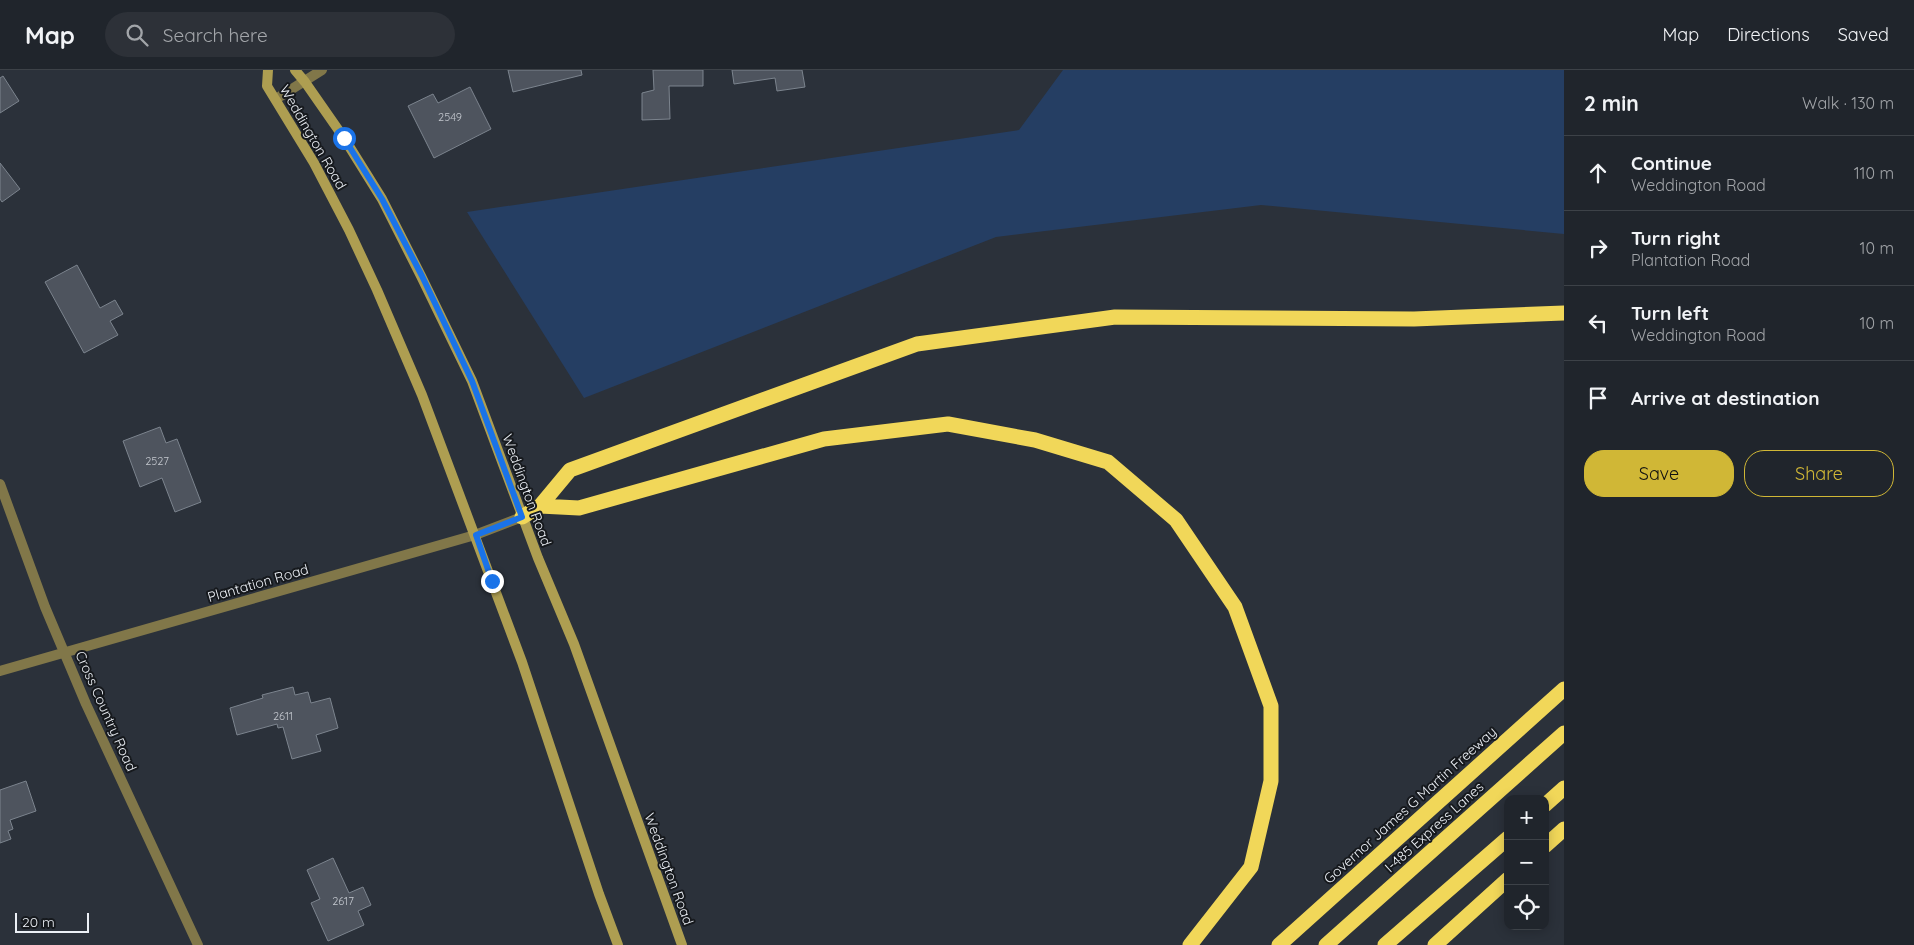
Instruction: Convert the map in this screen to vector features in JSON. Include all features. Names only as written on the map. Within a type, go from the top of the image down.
[{"type":"highway","points":[[522,517],[540,506],[570,470],[917,344],[1115,317],[1414,319],[1564,313]]},
{"type":"highway","points":[[540,506],[579,508],[824,439],[948,424],[1035,440],[1108,462],[1176,520],[1234,607],[1270,706],[1271,781],[1251,867],[1190,945]]},
{"type":"highway","name":"Governor James G Martin Freeway","points":[[1278,945],[1564,689]]},
{"type":"highway","name":"I-485 Express Lanes","points":[[1326,945],[1564,733]]},
{"type":"highway","points":[[1549,801],[1564,788]]},
{"type":"highway","points":[[1549,842],[1564,829]]},
{"type":"highway","points":[[1385,945],[1506,840]]},
{"type":"highway","points":[[1435,945],[1504,884]]},
{"type":"main road","name":"Weddington Road","points":[[268,70],[267,86],[314,163],[349,230],[422,395],[522,662],[599,894],[618,945]]},
{"type":"main road","name":"Weddington Road","points":[[295,70],[344,138],[382,199],[422,276],[472,381],[522,517],[574,644],[682,945]]},
{"type":"street","points":[[276,99],[322,70]]},
{"type":"street","name":"Cross Country Road","points":[[0,484],[45,607],[86,704],[198,945]]},
{"type":"street","name":"Plantation Road","points":[[0,671],[159,624],[259,598],[476,535],[522,517]]},
{"type":"shaded area","points":[[1063,70],[1564,70],[1564,234],[1261,205],[996,237],[584,398],[467,212],[1019,130]]},
{"type":"building","points":[[508,70],[581,70],[582,75],[513,92]]},
{"type":"building","points":[[653,70],[703,70],[703,86],[669,86],[670,119],[642,120],[642,93],[654,90]]},
{"type":"building","points":[[732,70],[802,70],[805,87],[777,91],[775,78],[734,84]]},
{"type":"building","points":[[3,76],[19,101],[0,113],[0,78]]},
{"type":"building","points":[[470,87],[491,129],[434,158],[408,106],[433,94],[438,103]]},
{"type":"building","points":[[0,163],[20,189],[2,202],[0,199]]},
{"type":"building","points":[[77,265],[100,308],[115,300],[123,314],[110,321],[118,335],[84,353],[45,282]]},
{"type":"building","points":[[160,427],[166,443],[177,439],[201,502],[175,512],[162,478],[140,487],[123,441]]},
{"type":"building","points":[[293,687],[295,695],[308,692],[311,703],[330,698],[338,728],[316,735],[321,751],[292,759],[283,727],[278,728],[277,724],[237,735],[230,708],[263,698],[262,695]]},
{"type":"building","points":[[26,781],[36,811],[10,820],[13,829],[8,831],[11,839],[0,843],[0,790]]},
{"type":"building","points":[[333,858],[349,893],[363,887],[371,905],[358,911],[364,925],[328,941],[311,903],[320,899],[307,870]]},
{"type":"route","points":[[344,138],[382,199],[422,276],[472,381],[522,517],[476,535],[492,581]]}]
